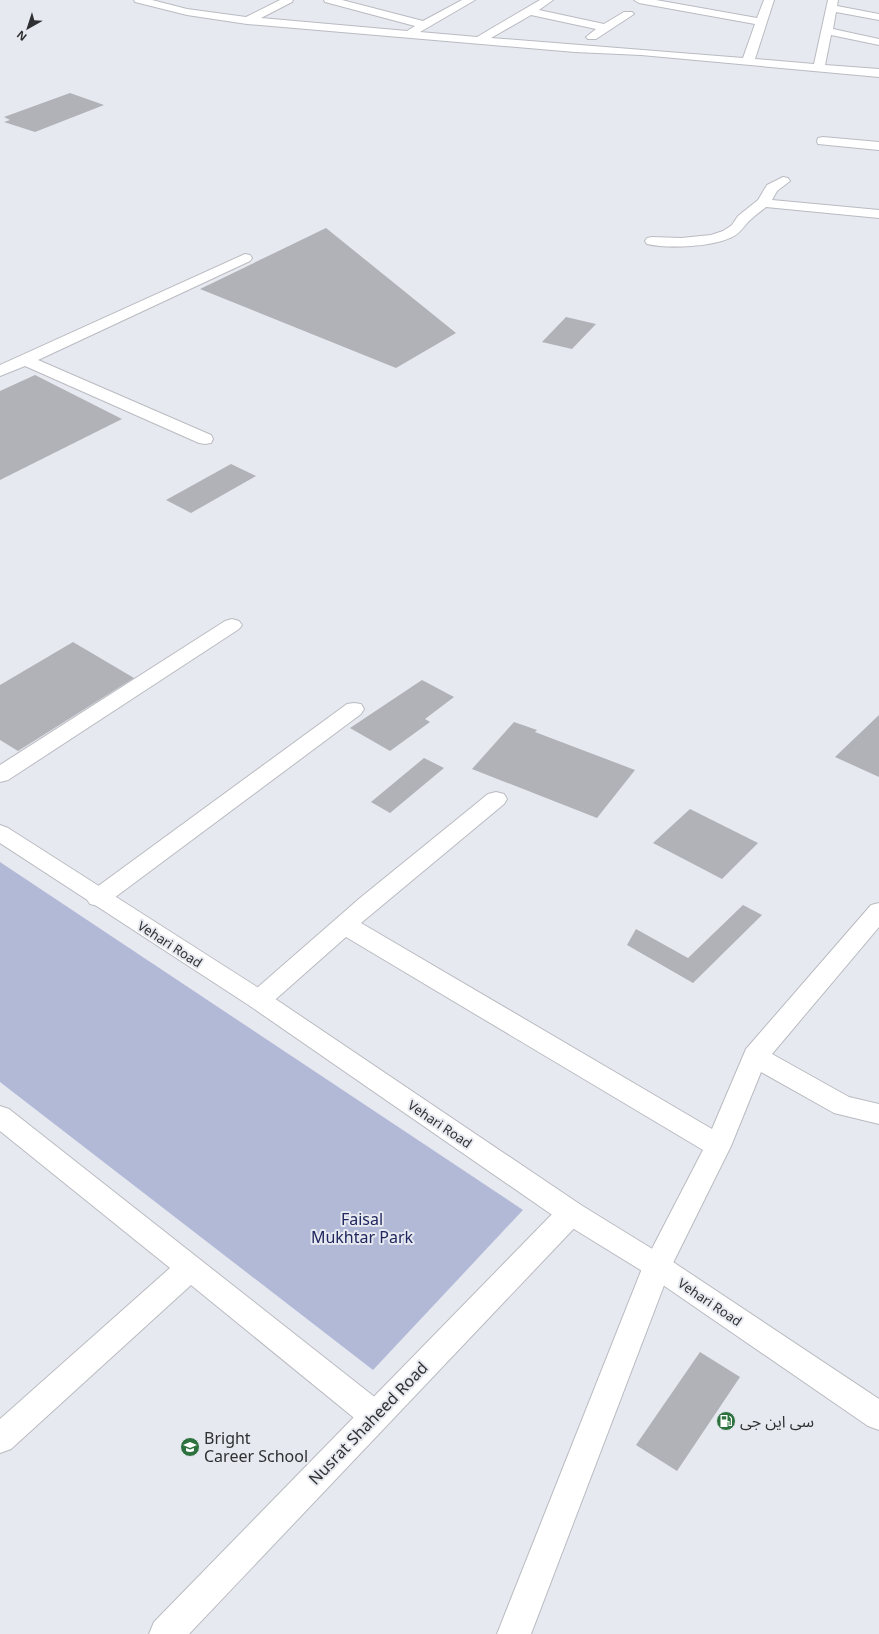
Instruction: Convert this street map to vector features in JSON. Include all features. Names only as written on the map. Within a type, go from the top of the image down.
[{"type":"street","points":[[139,0],[156,2],[187,12],[247,21],[575,49],[641,52],[819,67],[879,74]]},
{"type":"street","points":[[247,21],[288,0]]},
{"type":"street","points":[[329,0],[351,2],[425,25]]},
{"type":"street","points":[[408,34],[470,0]]},
{"type":"street","points":[[478,41],[548,0]]},
{"type":"street","points":[[639,0],[761,22]]},
{"type":"street","points":[[748,61],[769,0]]},
{"type":"street","points":[[819,67],[832,4],[879,17]]},
{"type":"street","points":[[528,11],[605,28]]},
{"type":"street","points":[[575,49],[628,14]]},
{"type":"street","points":[[826,31],[879,42]]},
{"type":"street","points":[[823,141],[879,146]]},
{"type":"street","points":[[652,242],[680,242],[713,239],[728,234],[737,228],[743,219],[763,203],[772,188],[783,181]]},
{"type":"street","points":[[763,203],[879,214]]},
{"type":"street","points":[[0,371],[245,258]]},
{"type":"street","points":[[25,360],[205,439]]},
{"type":"street","points":[[0,775],[232,625]]},
{"type":"street","points":[[98,898],[354,709]]},
{"type":"street","points":[[259,1000],[345,925],[496,799]]},
{"type":"street","name":"Vehari Road","points":[[0,833],[98,898],[259,1000],[571,1212],[658,1266],[879,1416]]},
{"type":"street","points":[[514,1634],[658,1266],[718,1146],[755,1056],[879,912]]},
{"type":"street","points":[[345,925],[718,1146]]},
{"type":"street","points":[[755,1056],[843,1106],[879,1114]]},
{"type":"street","points":[[0,1116],[375,1416]]},
{"type":"street","name":"Nusrat Shaheed Road","points":[[166,1634],[571,1212]]},
{"type":"street","points":[[0,1439],[190,1268]]},
{"type":"green space","name":"Faisal Mukhtar Park","points":[[0,862],[523,1210],[373,1370],[0,1082]]},
{"type":"building","points":[[70,93],[104,105],[35,132],[4,122],[10,120],[4,117]]},
{"type":"building","points":[[326,228],[456,333],[396,368],[200,289]]},
{"type":"building","points":[[566,317],[596,324],[572,349],[542,342]]},
{"type":"building","points":[[35,375],[122,419],[0,480],[0,391]]},
{"type":"building","points":[[231,464],[256,476],[191,513],[166,500]]},
{"type":"building","points":[[73,642],[134,678],[18,751],[0,740],[0,685]]},
{"type":"building","points":[[422,680],[454,697],[425,719],[430,722],[390,751],[350,728]]},
{"type":"building","points":[[879,715],[879,777],[835,757]]},
{"type":"building","points":[[514,722],[537,730],[535,732],[635,770],[597,818],[472,769]]},
{"type":"building","points":[[424,758],[444,768],[390,813],[371,802]]},
{"type":"building","points":[[690,809],[758,843],[722,879],[653,843]]},
{"type":"building","points":[[743,905],[762,915],[693,983],[627,945],[636,929],[688,958]]},
{"type":"building","points":[[700,1352],[740,1377],[677,1471],[636,1445]]},
{"type":"place","name":"سی این جی","points":[[726,1421]]},
{"type":"place","name":"Bright Career School","points":[[190,1447]]}]
